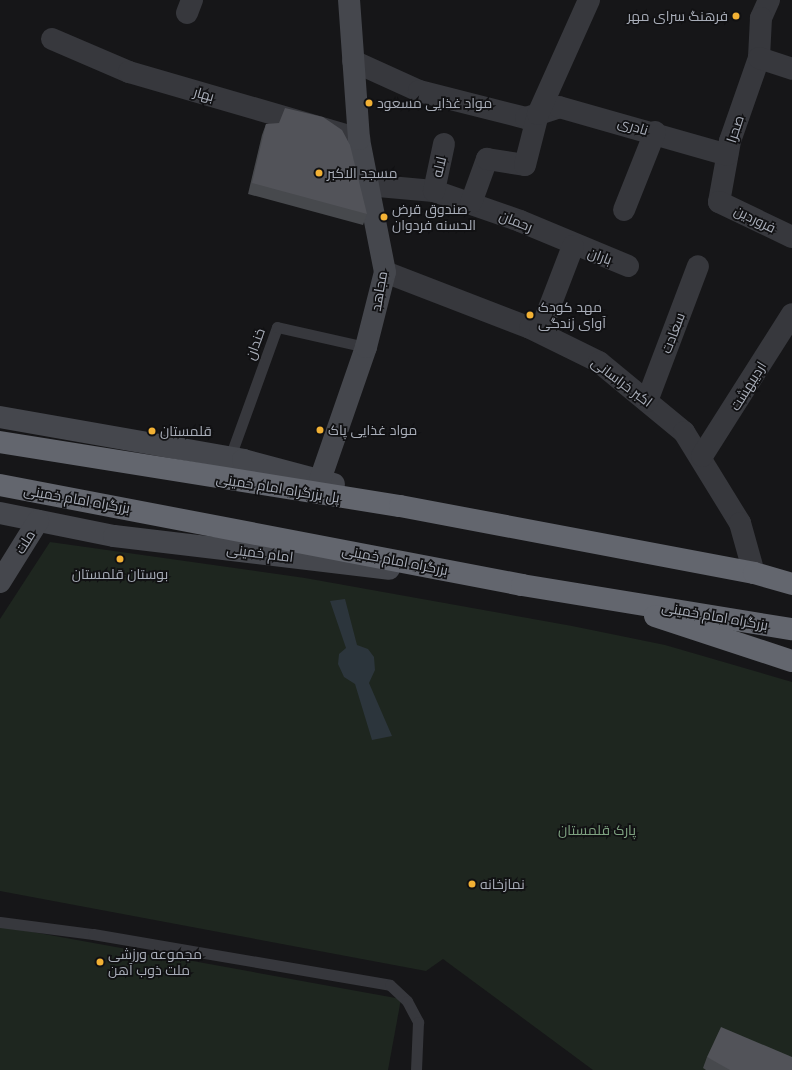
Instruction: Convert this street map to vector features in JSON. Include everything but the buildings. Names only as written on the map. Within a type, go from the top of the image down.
[{"type":"highway","name":"پل بزرگراه امام خمینی","points":[[0,442],[157,469],[400,506]]},
{"type":"highway","name":"بزرگراه امام خمینی","points":[[0,485],[139,510],[522,585],[597,596],[792,629]]},
{"type":"highway","points":[[400,506],[789,579]]},
{"type":"highway","points":[[597,596],[792,661]]},
{"type":"main road","name":"مجاهد","points":[[320,480],[366,347],[385,272],[359,139],[349,0]]},
{"type":"main road","points":[[0,417],[230,457],[320,480],[400,506]]},
{"type":"main road","name":"امام خمینی","points":[[0,513],[114,536],[522,585]]},
{"type":"main road","name":"ملت","points":[[0,582],[38,521]]},
{"type":"street","points":[[471,203],[487,159],[525,165],[538,114],[589,0]]},
{"type":"street","name":"صحرا","points":[[719,202],[727,155],[760,58],[761,18],[769,0]]},
{"type":"street","name":"بهار","points":[[52,39],[129,72],[359,139]]},
{"type":"street","points":[[760,58],[792,69]]},
{"type":"street","name":"نادری","points":[[353,61],[419,91],[526,118],[559,107],[655,132],[727,155]]},
{"type":"street","points":[[624,210],[655,132]]},
{"type":"street","name":"لاله","points":[[434,191],[444,144]]},
{"type":"street","name":"رحمان","points":[[367,185],[434,191],[471,203],[573,246]]},
{"type":"street","name":"فروردین","points":[[719,202],[792,237]]},
{"type":"street","points":[[540,332],[573,246]]},
{"type":"street","name":"باران","points":[[573,246],[628,266]]},
{"type":"street","name":"سعادت","points":[[647,401],[698,266]]},
{"type":"street","name":"اکبر خراسانی","points":[[385,272],[540,332],[599,362],[647,401],[684,432],[702,456],[740,523],[754,573]]},
{"type":"street","name":"اردیبهشت","points":[[702,456],[792,314]]},
{"type":"lane","name":"خندان","points":[[230,457],[277,326],[366,347]]},
{"type":"lane","points":[[0,922],[93,934],[390,985],[407,1001],[418,1022],[416,1070]]},
{"type":"green space","name":"پارک قلمستان","points":[[50,542],[305,578],[572,626],[665,645],[792,682],[792,1070],[593,1070],[443,959],[426,971],[0,891],[0,619]]},
{"type":"green space","name":"مجموعه ورزشی ملت ذوب آهن","points":[[0,926],[401,999],[388,1070],[0,1070]]},
{"type":"shaded area","points":[[345,599],[357,645],[368,649],[374,657],[375,670],[369,683],[392,736],[372,740],[355,684],[344,677],[338,664],[339,654],[346,648],[330,601]]},
{"type":"place","name":"فرهنگ سرای مهر","points":[[736,16]]},
{"type":"place","name":"مواد غذایی مسعود","points":[[369,103]]},
{"type":"place","name":"مسجد الاکبر","points":[[319,173]]},
{"type":"place","name":"صندوق قرض الحسنه فردوان","points":[[384,217]]},
{"type":"place","name":"مهد کودک آوای زندگی","points":[[530,315]]},
{"type":"place","name":"مواد غذایی پاک","points":[[320,430]]},
{"type":"place","name":"قلمستان","points":[[152,431]]},
{"type":"place","name":"بوستان قلمستان","points":[[120,559]]},
{"type":"place","name":"نمازخانه","points":[[472,884]]},
{"type":"place","name":"مجموعه ورزشی ملت ذوب آهن","points":[[100,962]]}]
